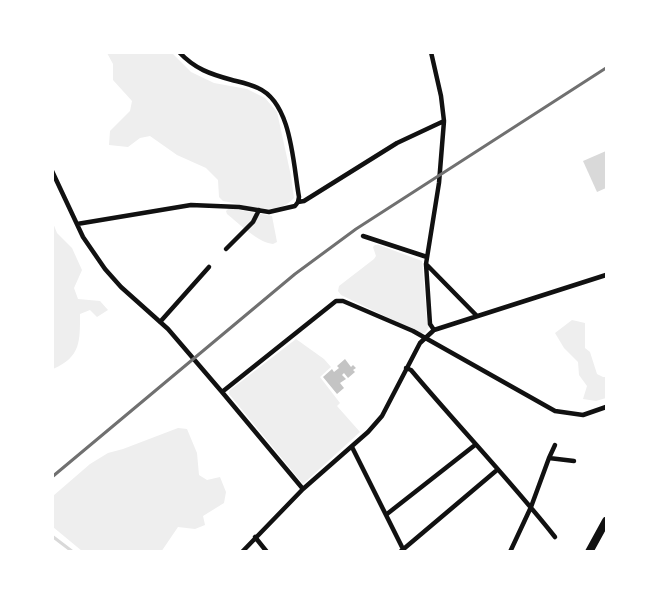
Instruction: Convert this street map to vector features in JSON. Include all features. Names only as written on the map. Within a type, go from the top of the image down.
[{"type":"highway","points":[[589,552],[606,521]]},
{"type":"street","points":[[77,224],[191,205],[238,207],[269,212],[295,206],[298,202],[287,127],[280,108],[272,97],[259,88],[204,72],[189,63],[179,52]]},
{"type":"street","points":[[431,52],[444,122],[439,183],[426,260],[430,324],[434,330]]},
{"type":"street","points":[[298,202],[304,201],[397,143],[444,122]]},
{"type":"street","points":[[52,171],[92,252],[105,269],[121,287],[160,322],[202,367],[303,489]]},
{"type":"street","points":[[226,249],[253,222],[259,210]]},
{"type":"street","points":[[363,236],[426,260],[477,315]]},
{"type":"street","points":[[160,322],[209,267]]},
{"type":"street","points":[[242,552],[303,489],[352,447],[382,416],[420,343],[434,330],[606,275]]},
{"type":"street","points":[[222,392],[336,301],[343,301],[424,338],[555,411],[583,415],[606,407]]},
{"type":"street","points":[[406,368],[411,370],[555,537]]},
{"type":"street","points":[[387,514],[475,445]]},
{"type":"street","points":[[510,552],[531,507],[555,445]]},
{"type":"street","points":[[352,447],[387,514],[401,550],[497,470]]},
{"type":"street","points":[[549,459],[574,461]]},
{"type":"street","points":[[255,537],[267,552]]},
{"type":"shaded area","points":[[107,53],[172,53],[191,72],[214,83],[247,89],[265,98],[277,112],[294,198],[287,204],[270,209],[223,201],[219,197],[218,180],[206,168],[177,155],[150,136],[140,138],[128,147],[109,145],[110,131],[130,111],[132,101],[113,80],[113,64]]},
{"type":"shaded area","points":[[606,151],[606,188],[597,192],[583,161]]},
{"type":"shaded area","points":[[229,208],[272,216],[277,242],[267,243],[249,232],[227,214],[226,211]]},
{"type":"shaded area","points":[[53,223],[57,233],[72,248],[82,270],[74,288],[78,299],[100,301],[108,310],[97,317],[90,310],[80,314],[77,347],[69,359],[53,369]]},
{"type":"shaded area","points":[[375,245],[422,261],[429,327],[425,333],[420,333],[341,295],[338,291],[339,286],[374,259],[376,256],[373,247]]},
{"type":"shaded area","points":[[572,320],[585,323],[585,348],[590,352],[597,374],[606,377],[606,398],[596,401],[583,399],[587,386],[579,375],[578,362],[564,348],[555,333]]},
{"type":"shaded area","points":[[296,339],[324,359],[331,367],[320,377],[340,403],[337,406],[360,432],[303,484],[229,394],[229,391]]},
{"type":"shaded area","points":[[178,428],[187,429],[197,453],[199,475],[207,480],[220,477],[226,492],[224,503],[203,516],[205,525],[195,529],[178,527],[161,552],[82,551],[53,527],[53,496],[90,464],[108,453]]},
{"type":"building","points":[[345,359],[351,367],[353,365],[356,368],[348,378],[344,373],[342,375],[346,379],[340,383],[344,388],[337,394],[323,377],[332,369],[334,372],[339,368],[337,366]]},
{"type":"waterway","points":[[52,536],[73,552]]},
{"type":"railway","points":[[52,477],[295,274],[356,229],[606,68]]}]
